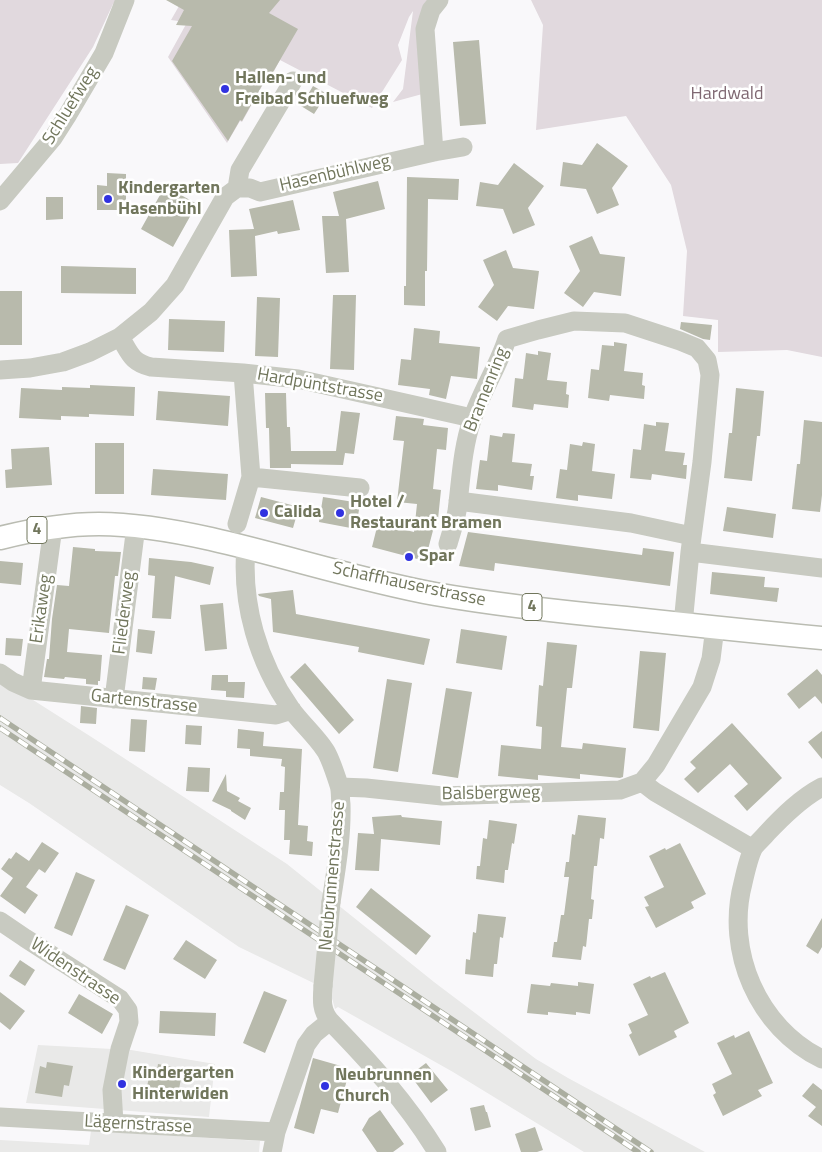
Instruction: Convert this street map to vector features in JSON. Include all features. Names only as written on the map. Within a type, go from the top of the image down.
[{"type":"main road","name":"Schaffhauserstrasse","points":[[0,538],[53,527],[99,524],[136,526],[186,533],[434,594],[549,610],[822,638]]},
{"type":"street","name":"Schluefweg","points":[[0,201],[43,151],[63,123],[104,53],[125,0]]},
{"type":"street","points":[[434,152],[425,29],[431,10],[439,0]]},
{"type":"street","points":[[0,370],[30,368],[64,362],[120,337],[151,312],[175,285],[225,197],[237,188],[240,170],[293,81]]},
{"type":"street","name":"Hasenbühlweg","points":[[237,188],[250,188],[260,192],[463,147]]},
{"type":"street","name":"Bramenring","points":[[448,544],[456,513],[466,442],[472,420],[502,356],[507,340],[538,330],[574,322],[625,323],[680,341],[697,348],[707,360],[710,375],[683,624]]},
{"type":"street","name":"Hardpüntstrasse","points":[[120,337],[134,360],[151,367],[243,373],[298,379],[424,407],[472,420]]},
{"type":"street","points":[[237,524],[251,477],[243,373]]},
{"type":"street","points":[[251,477],[360,488]]},
{"type":"street","points":[[458,500],[631,523],[691,544],[822,568]]},
{"type":"street","name":"Fliederweg","points":[[114,699],[136,526]]},
{"type":"street","name":"Erikaweg","points":[[31,690],[53,527]]},
{"type":"street","name":"Neubrunnenstrasse","points":[[246,547],[248,601],[254,631],[264,661],[274,683],[292,710],[326,751],[340,787],[341,823],[331,902],[322,1003],[323,1009],[330,1021]]},
{"type":"street","points":[[715,627],[711,659],[702,687],[656,765],[642,782],[655,792],[753,848]]},
{"type":"street","name":"Gartenstrasse","points":[[0,673],[13,682],[31,690],[276,715],[292,710]]},
{"type":"street","name":"Balsbergweg","points":[[340,787],[442,796],[620,790],[642,782]]},
{"type":"street","points":[[822,787],[799,802],[753,848],[742,886],[738,909],[739,946],[746,971],[756,994],[776,1024],[804,1049],[822,1059]]},
{"type":"street","name":"Widenstrasse","points":[[0,921],[120,998],[128,1010],[128,1022],[120,1049],[112,1090],[114,1123]]},
{"type":"street","points":[[272,1152],[276,1132],[306,1045],[314,1034],[330,1021],[382,1076],[415,1119],[437,1152]]},
{"type":"street","name":"Lägernstrasse","points":[[0,1117],[276,1132]]},
{"type":"shaded area","points":[[0,679],[287,864],[434,982],[536,1059],[705,1152],[584,1152],[453,1072],[338,1007],[335,1009],[330,991],[239,947],[0,785]]},
{"type":"shaded area","name":"Kindergarten Hinterwiden","points":[[38,1045],[131,1050],[215,1064],[209,1117],[26,1103]]},
{"type":"shaded area","points":[[91,1131],[260,1141],[259,1152],[0,1152],[0,1140],[89,1145]]},
{"type":"green space","points":[[0,0],[119,0],[113,4],[93,47],[18,163],[0,164]]},
{"type":"green space","name":"Hallen- und Freibad Schluefweg","points":[[168,0],[434,0],[426,93],[393,102],[403,89],[413,11],[398,45],[402,60],[372,108],[280,60],[274,71],[271,70],[242,122],[240,121],[227,143],[168,57],[190,17],[185,22],[171,20],[179,6]]},
{"type":"green space","name":"Hardwald","points":[[531,0],[822,0],[822,357],[787,350],[718,352],[718,320],[683,316],[687,251],[671,185],[626,116],[536,130],[543,25]]},
{"type":"building","points":[[166,0],[280,0],[269,13],[298,29],[269,79],[269,73],[242,121],[240,120],[228,141],[172,61],[192,26],[176,25],[184,10]]},
{"type":"building","points":[[479,40],[486,124],[460,126],[453,42]]},
{"type":"building","points":[[313,86],[327,94],[314,114],[301,106]]},
{"type":"building","points":[[597,143],[628,166],[612,188],[619,205],[597,214],[586,189],[560,186],[563,162],[582,165]]},
{"type":"building","points":[[514,163],[544,186],[528,208],[535,225],[513,234],[503,209],[476,206],[480,182],[498,185]]},
{"type":"building","points":[[107,173],[126,174],[126,206],[119,206],[119,210],[97,210],[97,185],[107,186]]},
{"type":"building","points":[[407,177],[459,179],[458,200],[428,199],[425,306],[404,305],[404,286],[406,286]]},
{"type":"building","points":[[378,181],[385,209],[346,219],[349,272],[326,273],[322,216],[339,216],[333,192]]},
{"type":"building","points":[[165,186],[197,204],[173,247],[141,229]]},
{"type":"building","points":[[46,197],[63,197],[63,219],[46,220]]},
{"type":"building","points":[[293,200],[300,230],[278,234],[277,231],[255,236],[257,276],[231,277],[229,230],[254,229],[249,209]]},
{"type":"building","points":[[592,236],[600,254],[625,257],[621,296],[594,292],[583,307],[564,293],[580,271],[569,246]]},
{"type":"building","points":[[506,250],[513,268],[539,271],[534,309],[508,306],[497,321],[478,307],[494,285],[483,260]]},
{"type":"building","points":[[61,266],[136,268],[136,294],[61,293]]},
{"type":"building","points":[[0,291],[22,291],[22,345],[0,345]]},
{"type":"building","points":[[333,295],[356,295],[354,370],[330,369]]},
{"type":"building","points":[[257,297],[280,298],[278,357],[255,356]]},
{"type":"building","points":[[169,319],[225,321],[224,352],[168,350]]},
{"type":"building","points":[[681,322],[712,325],[710,340],[680,329]]},
{"type":"building","points":[[414,328],[440,331],[439,343],[480,347],[477,379],[451,376],[446,399],[429,395],[430,389],[398,385],[401,359],[411,360]]},
{"type":"building","points":[[614,342],[627,344],[624,371],[643,373],[644,399],[610,395],[609,401],[588,398],[591,369],[599,370],[602,345],[614,346]]},
{"type":"building","points":[[538,351],[551,353],[547,380],[567,382],[568,408],[534,404],[533,410],[512,407],[515,378],[523,379],[526,353],[538,355]]},
{"type":"building","points":[[90,385],[135,387],[134,416],[89,414],[89,417],[61,416],[61,420],[19,418],[21,388],[62,390],[62,387],[90,388]]},
{"type":"building","points":[[736,388],[764,391],[760,436],[757,436],[752,481],[724,478],[729,433],[732,433]]},
{"type":"building","points":[[158,391],[230,396],[228,426],[156,420]]},
{"type":"building","points":[[265,393],[286,393],[287,427],[290,427],[291,451],[336,451],[341,411],[360,413],[354,454],[345,453],[343,465],[291,464],[291,468],[270,468],[269,428],[266,428]]},
{"type":"building","points":[[396,416],[424,419],[423,425],[448,428],[446,450],[437,449],[433,489],[441,490],[438,519],[436,519],[425,561],[372,547],[378,523],[414,532],[417,504],[397,502],[404,441],[393,440]]},
{"type":"building","points":[[804,420],[822,422],[822,495],[820,512],[792,509],[797,464],[800,464]]},
{"type":"building","points":[[656,422],[669,423],[665,451],[685,453],[683,465],[687,465],[686,479],[652,474],[651,480],[630,478],[633,449],[641,450],[644,424],[656,426]]},
{"type":"building","points":[[503,433],[515,434],[512,462],[532,464],[530,476],[534,476],[532,490],[498,485],[498,491],[476,489],[480,460],[487,461],[490,435],[502,437]]},
{"type":"building","points":[[583,442],[595,444],[592,471],[615,474],[612,499],[578,495],[578,501],[556,498],[560,469],[567,470],[570,444],[582,446]]},
{"type":"building","points":[[95,443],[124,443],[124,494],[95,494]]},
{"type":"building","points":[[49,447],[52,485],[6,488],[5,470],[12,469],[11,449]]},
{"type":"building","points":[[153,469],[228,474],[226,500],[151,495]]},
{"type":"building","points":[[261,497],[299,507],[293,528],[255,518]]},
{"type":"building","name":"Hotel / Restaurant Bramen","points":[[323,497],[360,503],[356,529],[319,522]]},
{"type":"building","points":[[727,507],[776,514],[773,538],[723,531]]},
{"type":"building","points":[[468,532],[642,555],[643,548],[674,552],[670,586],[495,563],[494,571],[459,566]]},
{"type":"building","points":[[73,547],[95,549],[95,551],[121,552],[118,576],[115,576],[109,633],[69,629],[67,652],[102,655],[98,685],[86,684],[86,679],[44,677],[47,659],[49,659],[57,585],[69,586]]},
{"type":"building","points":[[149,558],[191,562],[214,567],[210,585],[175,576],[171,619],[152,618],[155,576],[148,575]]},
{"type":"building","points":[[0,561],[23,563],[21,585],[0,583]]},
{"type":"building","points":[[712,572],[765,577],[764,587],[779,588],[777,602],[710,594]]},
{"type":"building","points":[[293,590],[296,614],[430,639],[424,665],[358,652],[359,647],[273,632],[271,599],[259,596],[258,594]]},
{"type":"building","points":[[223,603],[227,649],[205,651],[200,605]]},
{"type":"building","points":[[138,629],[155,631],[152,654],[136,652]]},
{"type":"building","points":[[461,629],[507,636],[502,670],[456,663]]},
{"type":"building","points":[[6,638],[23,639],[21,656],[5,655]]},
{"type":"building","points":[[547,642],[577,645],[572,688],[567,688],[561,747],[582,749],[583,743],[626,748],[623,777],[580,774],[580,779],[538,775],[538,780],[498,776],[501,745],[541,749],[542,727],[536,726],[539,685],[543,686]]},
{"type":"building","points":[[640,651],[666,653],[659,731],[633,728]]},
{"type":"building","points":[[305,663],[354,720],[339,734],[290,677]]},
{"type":"building","points":[[817,669],[822,675],[822,704],[815,696],[799,709],[787,694]]},
{"type":"building","points":[[212,675],[228,675],[228,682],[245,682],[244,698],[226,697],[226,691],[211,690]]},
{"type":"building","points":[[143,677],[157,678],[155,690],[142,689]]},
{"type":"building","points":[[387,679],[412,683],[398,772],[373,768]]},
{"type":"building","points":[[446,688],[472,692],[458,778],[432,774]]},
{"type":"building","points":[[81,706],[97,708],[96,724],[80,723]]},
{"type":"building","points":[[131,719],[147,720],[145,752],[129,751]]},
{"type":"building","points":[[732,723],[782,778],[747,811],[734,796],[748,784],[730,764],[698,793],[684,779],[696,768],[690,762]]},
{"type":"building","points":[[186,725],[202,726],[201,745],[185,744]]},
{"type":"building","points":[[238,729],[264,732],[263,746],[302,749],[298,825],[308,826],[307,841],[313,842],[312,856],[289,854],[290,840],[284,840],[285,810],[279,810],[280,792],[284,792],[285,767],[281,766],[282,759],[250,756],[250,749],[237,748]]},
{"type":"building","points":[[822,731],[822,759],[808,742]]},
{"type":"building","points":[[188,767],[210,768],[209,792],[186,791]]},
{"type":"building","points":[[226,774],[227,791],[240,798],[238,801],[251,808],[245,820],[231,810],[212,801]]},
{"type":"building","points":[[401,815],[402,817],[442,821],[440,845],[381,839],[379,871],[355,870],[358,833],[374,834],[372,817]]},
{"type":"building","points":[[578,815],[606,818],[604,839],[600,838],[597,866],[594,866],[591,899],[594,900],[592,919],[589,919],[586,947],[583,946],[581,960],[552,957],[554,942],[557,942],[561,915],[564,915],[569,877],[564,877],[566,862],[569,862],[572,834],[575,835]]},
{"type":"building","points":[[489,820],[517,824],[508,870],[505,870],[504,883],[476,879],[477,866],[480,866],[483,838],[487,839]]},
{"type":"building","points":[[42,842],[59,853],[45,873],[39,869],[26,887],[38,895],[25,914],[0,896],[13,878],[1,869],[16,852],[29,861]]},
{"type":"building","points":[[680,843],[706,894],[691,902],[694,908],[656,928],[645,907],[649,906],[644,897],[664,887],[649,856]]},
{"type":"building","points":[[76,872],[95,880],[72,936],[54,928]]},
{"type":"building","points":[[371,888],[431,936],[416,955],[356,907]]},
{"type":"building","points":[[126,905],[149,915],[125,970],[103,960]]},
{"type":"building","points":[[478,914],[506,917],[503,938],[500,937],[497,964],[494,964],[493,977],[465,974],[466,959],[470,960],[473,932],[476,933]]},
{"type":"building","points":[[822,918],[822,947],[818,954],[806,946]]},
{"type":"building","points":[[186,940],[217,960],[205,979],[173,959]]},
{"type":"building","points":[[20,960],[35,970],[25,986],[9,976]]},
{"type":"building","points":[[665,972],[689,1023],[674,1031],[677,1037],[639,1056],[629,1035],[632,1033],[628,1024],[648,1015],[633,984],[650,976],[651,978]]},
{"type":"building","points":[[578,982],[594,984],[590,1014],[576,1012],[576,1015],[548,1012],[548,1015],[527,1013],[531,984],[550,986],[551,983],[578,986]]},
{"type":"building","points":[[264,991],[287,1000],[265,1053],[243,1043]]},
{"type":"building","points":[[0,992],[25,1011],[10,1030],[0,1022]]},
{"type":"building","points":[[79,994],[113,1014],[102,1034],[68,1013]]},
{"type":"building","points":[[160,1011],[216,1013],[215,1036],[159,1033]]},
{"type":"building","points":[[749,1031],[773,1083],[758,1090],[762,1096],[723,1116],[713,1095],[716,1093],[712,1084],[732,1074],[717,1043],[734,1035],[735,1038]]},
{"type":"building","points":[[313,1058],[341,1066],[339,1073],[348,1076],[338,1113],[321,1109],[314,1134],[294,1128]]},
{"type":"building","points":[[47,1062],[73,1066],[69,1086],[64,1085],[62,1097],[35,1093],[40,1066],[46,1068]]},
{"type":"building","points":[[426,1063],[448,1090],[431,1103],[410,1075]]},
{"type":"building","points":[[158,1064],[183,1069],[179,1089],[174,1088],[172,1100],[145,1095],[151,1069],[157,1070]]},
{"type":"building","points":[[813,1083],[822,1090],[822,1126],[808,1116],[816,1107],[802,1096]]},
{"type":"building","points":[[484,1105],[491,1127],[475,1131],[470,1108]]},
{"type":"building","points":[[380,1110],[404,1144],[393,1152],[377,1152],[362,1130],[369,1118]]},
{"type":"building","points":[[535,1127],[543,1150],[521,1152],[515,1134]]},
{"type":"railway","points":[[0,718],[651,1152]]},
{"type":"railway","points":[[0,728],[638,1152]]},
{"type":"place","name":"Hallen- und Freibad Schluefweg","points":[[225,89]]},
{"type":"place","name":"Kindergarten Hasenbühl","points":[[108,199]]},
{"type":"place","name":"Calida","points":[[264,513]]},
{"type":"place","name":"Hotel / Restaurant Bramen","points":[[340,513]]},
{"type":"place","name":"Spar","points":[[409,557]]},
{"type":"place","name":"Kindergarten Hinterwiden","points":[[122,1084]]},
{"type":"place","name":"Neubrunnen Church","points":[[325,1086]]}]
